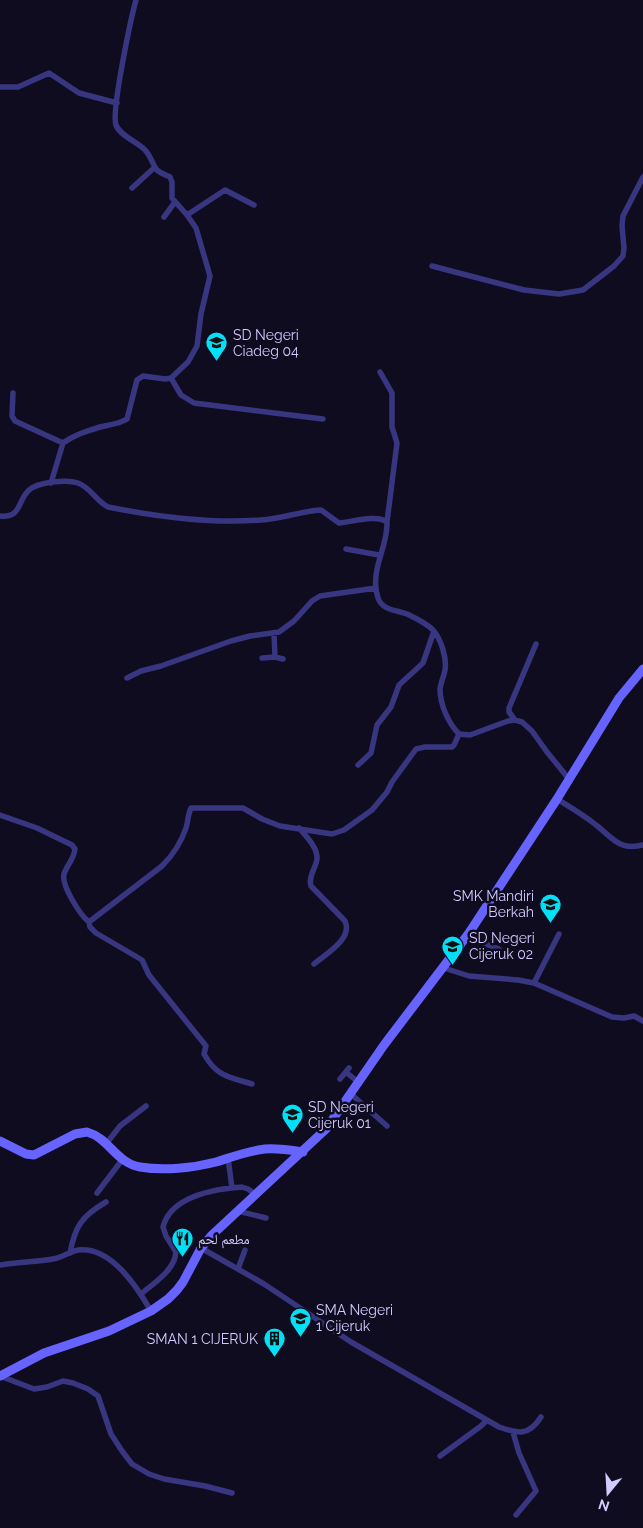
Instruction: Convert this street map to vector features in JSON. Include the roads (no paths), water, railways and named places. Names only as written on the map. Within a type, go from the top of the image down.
[{"type":"main road","points":[[0,1376],[44,1353],[109,1332],[152,1311],[180,1286],[200,1248],[222,1225],[326,1129],[388,1039],[466,937],[549,812],[619,698],[643,669]]},
{"type":"main road","points":[[0,1141],[26,1154],[34,1155],[80,1133],[87,1132],[100,1139],[122,1160],[134,1166],[146,1168],[173,1168],[208,1164],[243,1153],[269,1149],[303,1152]]},
{"type":"street","points":[[51,483],[63,443],[72,437],[100,427],[117,424],[127,419],[137,380],[143,376],[171,378],[183,369],[196,351],[201,314],[210,281],[199,236],[188,215],[172,198],[172,182],[170,177],[162,174],[155,168],[148,153],[118,129],[115,120],[130,21],[136,0]]},
{"type":"street","points":[[0,87],[18,87],[48,73],[79,93],[117,103]]},
{"type":"street","points":[[132,188],[155,168]]},
{"type":"street","points":[[432,266],[524,290],[559,294],[583,290],[614,266],[623,256],[623,216],[643,177]]},
{"type":"street","points":[[188,215],[225,190],[254,205]]},
{"type":"street","points":[[164,217],[175,202]]},
{"type":"street","points":[[380,372],[392,393],[392,427],[397,443],[386,537],[379,555],[376,588],[380,603],[417,620],[434,631],[445,663],[440,690],[443,706],[451,725],[459,734],[476,734],[496,725],[515,720],[522,722],[528,726],[570,779]]},
{"type":"street","points":[[171,378],[180,395],[194,403],[323,419]]},
{"type":"street","points":[[13,393],[12,416],[15,421],[63,443]]},
{"type":"street","points":[[0,516],[14,514],[24,496],[34,486],[63,481],[76,482],[85,486],[96,499],[108,507],[162,517],[253,521],[321,510],[339,523],[380,519],[387,522]]},
{"type":"street","points":[[346,549],[379,555]]},
{"type":"street","points":[[127,678],[141,671],[231,641],[282,631],[316,597],[376,588]]},
{"type":"street","points":[[358,765],[371,753],[377,725],[390,707],[399,685],[416,670],[426,657],[434,631]]},
{"type":"street","points":[[274,633],[275,657]]},
{"type":"street","points":[[515,720],[509,712],[509,708],[536,644]]},
{"type":"street","points":[[262,658],[275,657],[283,660]]},
{"type":"street","points":[[89,922],[169,859],[178,848],[191,808],[243,808],[270,823],[280,826],[332,834],[344,830],[372,810],[387,792],[416,749],[452,747],[459,734]]},
{"type":"street","points":[[557,799],[597,825],[617,843],[632,847],[643,846]]},
{"type":"street","points":[[0,815],[37,828],[72,845],[76,849],[63,879],[66,888],[81,914],[89,922],[90,927],[96,933],[144,962],[149,975],[206,1046],[204,1054],[221,1075],[252,1084]]},
{"type":"street","points":[[299,828],[310,842],[317,857],[310,883],[345,921],[347,926],[345,938],[314,964]]},
{"type":"street","points":[[534,984],[559,934]]},
{"type":"street","points":[[466,937],[499,949]]},
{"type":"street","points":[[444,968],[469,976],[518,980],[534,984],[612,1017],[624,1018],[635,1016],[643,1021]]},
{"type":"street","points":[[340,1079],[348,1070],[359,1083]]},
{"type":"street","points":[[351,1094],[387,1126]]},
{"type":"street","points":[[100,1139],[146,1106]]},
{"type":"street","points":[[228,1158],[232,1188]]},
{"type":"street","points":[[97,1193],[122,1160]]},
{"type":"street","points":[[141,1294],[158,1280],[174,1260],[176,1252],[163,1231],[164,1222],[170,1213],[194,1196],[232,1188],[245,1188],[255,1194]]},
{"type":"street","points":[[70,1252],[73,1237],[82,1220],[92,1210],[106,1202]]},
{"type":"street","points":[[238,1211],[266,1218]]},
{"type":"street","points":[[200,1248],[271,1288],[351,1342],[487,1420],[512,1432],[528,1431],[541,1417]]},
{"type":"street","points":[[0,1265],[54,1259],[70,1252],[88,1250],[105,1257],[121,1270],[152,1311]]},
{"type":"street","points":[[238,1269],[245,1250]]},
{"type":"street","points":[[0,1376],[34,1389],[68,1381],[94,1392],[101,1400],[111,1434],[132,1464],[149,1474],[164,1479],[232,1492]]},
{"type":"street","points":[[440,1456],[487,1420]]},
{"type":"street","points":[[512,1432],[536,1491],[516,1515]]},
{"type":"place","name":"SD Negeri Ciadeg 04","points":[[217,362]]},
{"type":"place","name":"SMK Mandiri Berkah","points":[[550,923]]},
{"type":"place","name":"SD Negeri Cijeruk 02","points":[[453,965]]},
{"type":"place","name":"SD Negeri Cijeruk 01","points":[[292,1134]]},
{"type":"place","name":"مطعم لحم","points":[[182,1258]]},
{"type":"place","name":"SMA Negeri 1 Cijeruk","points":[[300,1337]]},
{"type":"place","name":"SMAN 1 CIJERUK","points":[[274,1358]]}]
